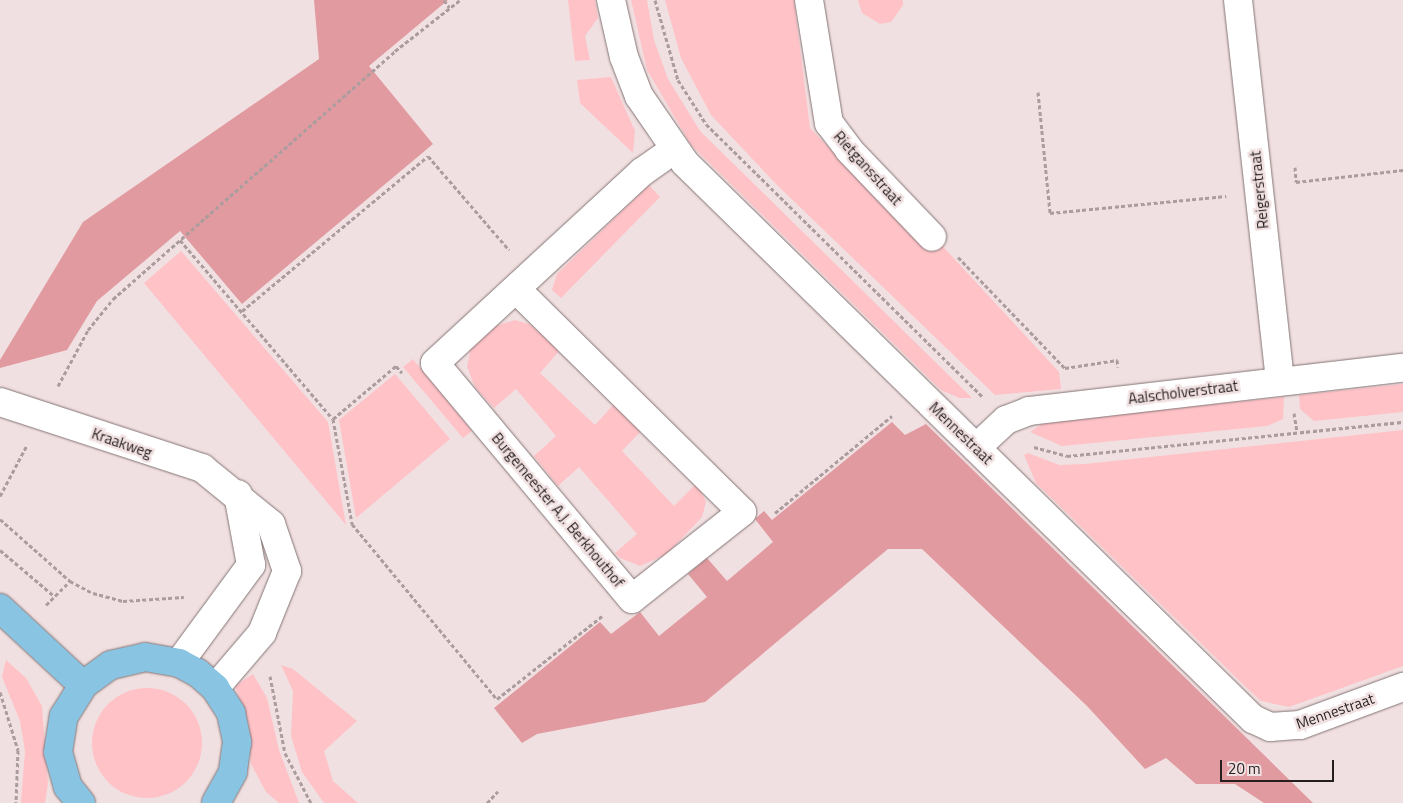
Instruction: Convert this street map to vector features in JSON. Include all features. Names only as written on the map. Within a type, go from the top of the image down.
[{"type":"main road","points":[[0,608],[82,685]]},
{"type":"main road","points":[[81,803],[68,787],[58,752],[64,716],[82,685],[111,665],[145,657],[179,663],[215,688],[230,713],[237,742],[234,772],[221,802]]},
{"type":"street","name":"Mennestraat","points":[[611,0],[624,57],[640,96],[674,150],[1252,719],[1270,726],[1300,725],[1403,687]]},
{"type":"street","name":"Rietgansstraat","points":[[809,0],[828,122],[849,150],[932,237]]},
{"type":"street","name":"Reigerstraat","points":[[1238,0],[1280,380]]},
{"type":"street","points":[[435,363],[517,290],[642,172],[674,150]]},
{"type":"street","name":"Burgemeester A.J. Berkhouthof","points":[[435,363],[632,599],[742,512],[517,290]]},
{"type":"street","name":"Aalscholverstraat","points":[[976,448],[1006,420],[1029,411],[1280,380],[1403,368]]},
{"type":"street","name":"Kraakweg","points":[[0,402],[202,468],[238,494],[271,524],[287,570],[262,634],[215,688]]},
{"type":"street","points":[[179,663],[251,565],[238,494]]},
{"type":"path","points":[[444,0],[449,7]]},
{"type":"path","points":[[0,496],[88,330],[113,299],[449,7],[460,0]]},
{"type":"path","points":[[655,0],[678,80],[706,124],[1033,447],[1067,456],[1403,422]]},
{"type":"path","points":[[1038,92],[1050,213],[1259,192]]},
{"type":"path","points":[[1294,167],[1296,182],[1403,170]]},
{"type":"path","points":[[932,237],[936,233],[1065,368],[1117,360],[1122,399]]},
{"type":"path","points":[[180,240],[333,419],[352,524],[497,699],[601,615],[610,625],[637,605],[632,599]]},
{"type":"path","points":[[333,419],[420,346],[435,363]]},
{"type":"path","points":[[0,519],[70,581],[54,596],[0,550]]},
{"type":"path","points":[[0,692],[18,750],[16,803]]},
{"type":"path","points":[[487,803],[498,791]]},
{"type":"shaded area","points":[[314,0],[448,0],[369,66],[433,144],[242,304],[180,231],[97,301],[67,350],[0,368],[0,360],[83,222],[319,59]]},
{"type":"shaded area","points":[[568,0],[595,0],[598,18],[585,36],[590,60],[575,61]]},
{"type":"shaded area","points":[[631,0],[647,0],[654,40],[668,79],[700,131],[972,398],[959,398],[941,390],[691,145],[647,70]]},
{"type":"shaded area","points":[[665,0],[794,0],[810,128],[926,247],[935,238],[1059,372],[1061,389],[995,395],[776,184],[711,115],[681,58]]},
{"type":"shaded area","points":[[858,0],[903,0],[903,5],[891,22],[880,24],[862,13]]},
{"type":"shaded area","points":[[611,77],[635,131],[633,153],[580,103],[577,80]]},
{"type":"shaded area","points":[[649,185],[660,197],[561,298],[552,290],[557,274]]},
{"type":"shaded area","points":[[181,251],[328,422],[346,525],[144,283]]},
{"type":"shaded area","points":[[515,320],[529,324],[560,350],[540,373],[595,425],[614,404],[641,431],[622,451],[674,506],[697,483],[706,502],[702,517],[667,554],[640,566],[620,558],[615,553],[637,534],[579,467],[558,486],[534,456],[556,436],[516,389],[494,408],[475,387],[467,367],[471,347],[492,327]]},
{"type":"shaded area","points":[[413,359],[472,431],[463,438],[403,367]]},
{"type":"shaded area","points":[[395,374],[450,439],[356,518],[339,420]]},
{"type":"shaded area","points":[[1403,384],[1403,412],[1314,421],[1300,409],[1299,395]]},
{"type":"shaded area","points":[[1284,397],[1283,419],[1267,426],[1062,446],[1030,432],[1046,421]]},
{"type":"shaded area","points":[[892,422],[905,435],[926,424],[1313,803],[1264,803],[1235,784],[1196,784],[1166,758],[1145,769],[1087,706],[922,549],[888,549],[705,702],[537,734],[522,743],[494,708],[600,622],[611,634],[640,612],[659,636],[707,597],[688,574],[707,558],[727,581],[773,542],[755,519],[764,511],[772,520]]},
{"type":"shaded area","points":[[1403,430],[1403,666],[1289,707],[1261,701],[1249,690],[1036,483],[1024,455],[1028,453],[1059,465],[1085,464]]},
{"type":"shaded area","points":[[6,660],[26,678],[42,706],[48,784],[45,803],[21,803],[25,751],[20,721],[2,677]]},
{"type":"shaded area","points":[[281,665],[293,669],[357,721],[324,751],[333,781],[358,803],[324,803],[302,772],[291,736],[293,691]]},
{"type":"shaded area","points":[[253,674],[267,698],[279,750],[299,803],[279,803],[266,792],[251,764],[249,725],[235,686]]},
{"type":"shaded area","points":[[147,688],[168,692],[186,704],[198,722],[202,743],[198,764],[186,782],[168,794],[147,798],[126,794],[108,782],[96,764],[92,743],[96,722],[108,704],[126,692]]}]
